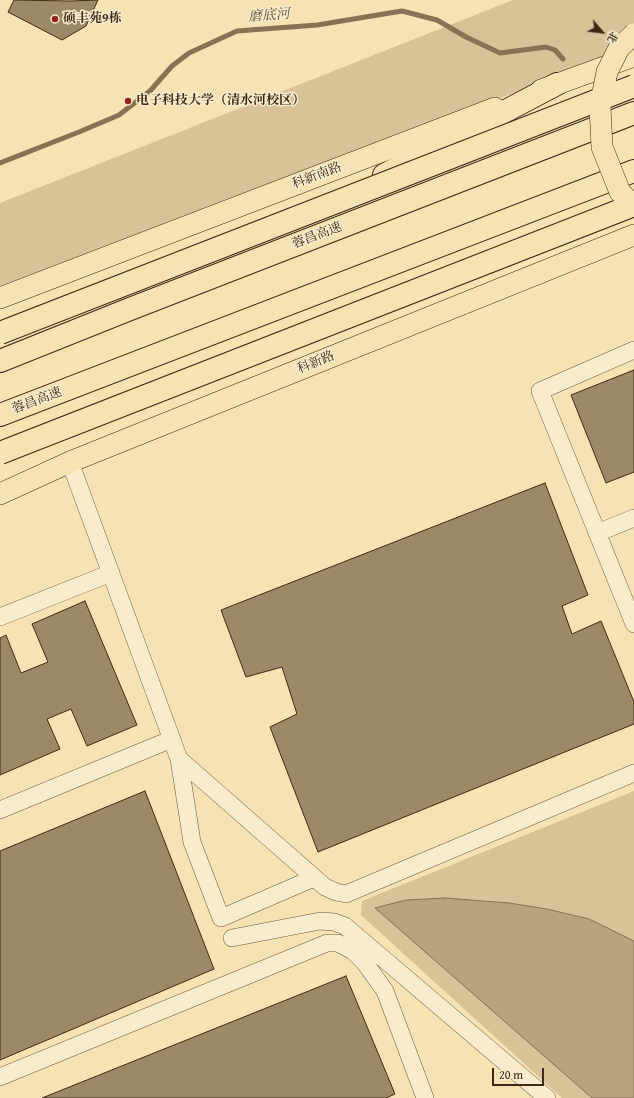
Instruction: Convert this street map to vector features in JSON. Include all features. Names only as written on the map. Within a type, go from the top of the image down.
[{"type":"highway","points":[[130,309],[557,84]]},
{"type":"highway","points":[[0,333],[634,86]]},
{"type":"highway","name":"蓉昌高速","points":[[0,361],[634,113]]},
{"type":"highway","name":"蓉昌高速","points":[[0,415],[634,171]]},
{"type":"highway","points":[[0,453],[634,206]]},
{"type":"main road","points":[[634,34],[619,48],[607,72],[600,107],[602,148],[620,192],[634,206]]},
{"type":"main road","name":"科新南路","points":[[0,298],[557,84],[634,56]]},
{"type":"main road","name":"科新路","points":[[0,494],[70,462],[634,235]]},
{"type":"lane","points":[[634,350],[540,391],[634,624]]},
{"type":"lane","points":[[70,462],[179,759],[192,842],[221,918],[314,878]]},
{"type":"lane","points":[[597,533],[634,518]]},
{"type":"lane","points":[[0,617],[111,573]]},
{"type":"lane","points":[[0,810],[172,739]]},
{"type":"lane","points":[[179,759],[325,887],[336,892],[346,894],[634,773]]},
{"type":"lane","points":[[232,938],[320,921],[334,922],[345,926],[547,1098]]},
{"type":"lane","points":[[0,1077],[327,943],[338,943],[353,951],[365,963],[385,991],[425,1098]]},
{"type":"shaded area","points":[[513,0],[634,0],[634,47],[0,289],[0,203]]},
{"type":"shaded area","points":[[634,791],[634,1098],[562,1098],[361,915],[362,901]]},
{"type":"shaded area","points":[[445,898],[509,903],[547,909],[589,919],[634,941],[634,1098],[592,1098],[375,908],[406,900]]},
{"type":"building","name":"硕丰苑9栋","points":[[14,0],[98,0],[86,26],[62,40],[8,12]]},
{"type":"building","points":[[634,370],[634,472],[606,483],[571,395]]},
{"type":"building","points":[[545,483],[588,595],[562,606],[572,634],[601,621],[634,702],[634,724],[318,852],[270,727],[297,714],[282,667],[246,677],[221,610]]},
{"type":"building","points":[[85,601],[137,725],[87,746],[71,709],[47,719],[60,749],[0,775],[0,638],[6,635],[21,673],[48,662],[32,624]]},
{"type":"building","points":[[145,791],[214,969],[0,1060],[0,851]]},
{"type":"building","points":[[346,976],[395,1094],[386,1098],[42,1098]]},
{"type":"waterway","name":"磨底河","points":[[0,163],[119,115],[150,91],[172,66],[189,53],[237,31],[317,25],[402,11],[437,20],[466,37],[500,53],[546,47],[555,50],[563,59]]},
{"type":"place","name":"硕丰苑9栋","points":[[55,19]]},
{"type":"place","name":"电子科技大学（清水河校区）","points":[[128,101]]}]
